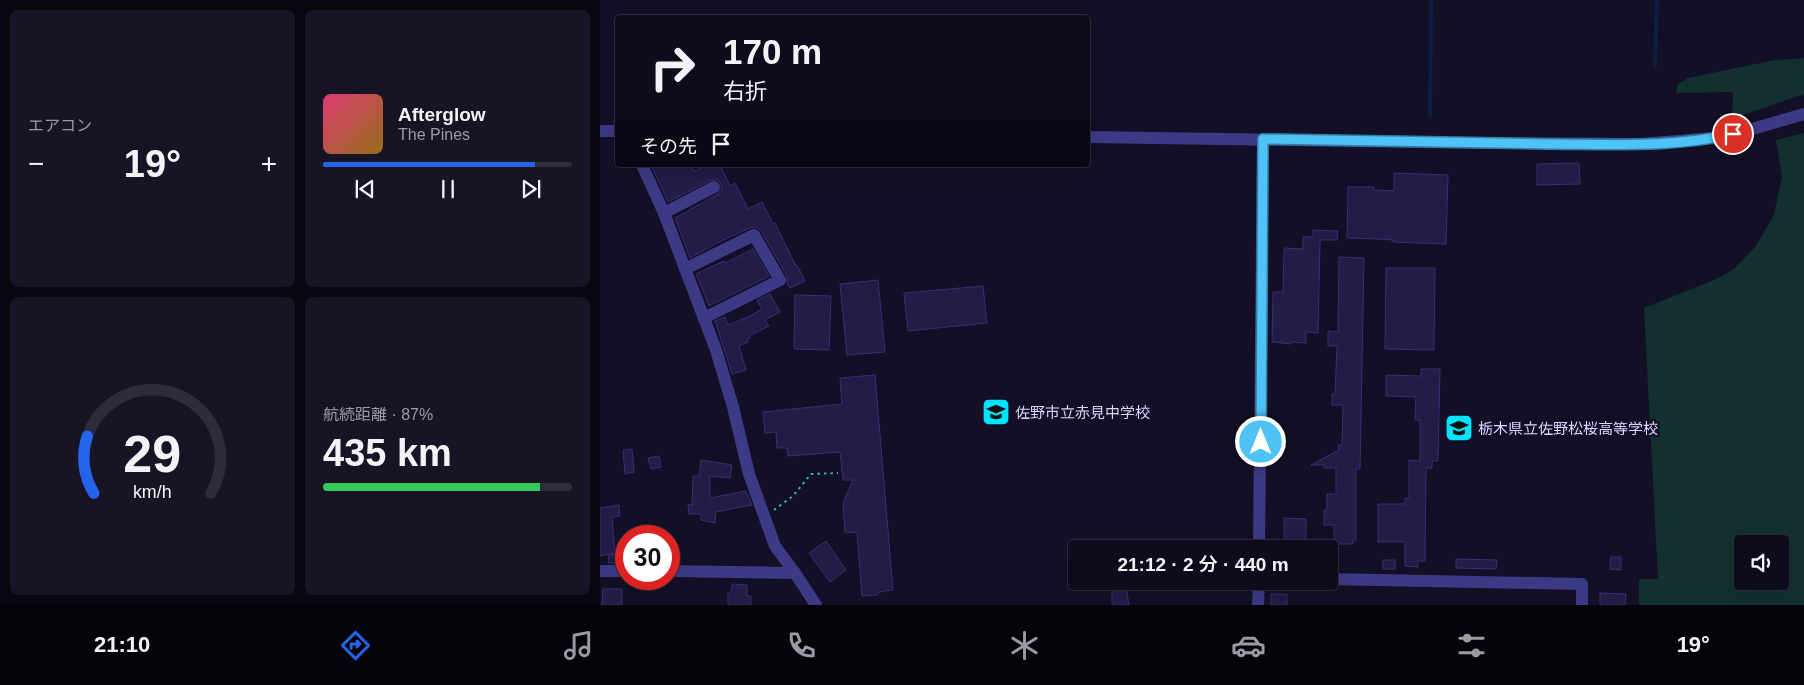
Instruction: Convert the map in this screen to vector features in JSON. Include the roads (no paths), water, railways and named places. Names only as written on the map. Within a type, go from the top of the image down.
[{"type":"street","points":[[1090,137],[1486,143],[1669,142],[1714,138],[1804,114]]},
{"type":"street","points":[[600,131],[615,131]]},
{"type":"street","points":[[1259,540],[1263,139]]},
{"type":"street","points":[[643,167],[664,213],[716,350],[734,406],[749,474],[774,546],[795,572],[816,605]]},
{"type":"street","points":[[664,213],[714,187]]},
{"type":"street","points":[[685,268],[754,235],[780,280],[704,318]]},
{"type":"street","points":[[600,570],[615,571]]},
{"type":"street","points":[[680,571],[795,572]]},
{"type":"street","points":[[1338,579],[1582,584],[1582,605]]},
{"type":"street","points":[[1258,605],[1259,590]]},
{"type":"waterway","points":[[1430,115],[1431,0]]},
{"type":"waterway","points":[[1655,66],[1657,0]]},
{"type":"place","name":"佐野市立赤見中学校","points":[[996,412]]},
{"type":"place","name":"栃木県立佐野松桜高等学校","points":[[1459,428]]}]
